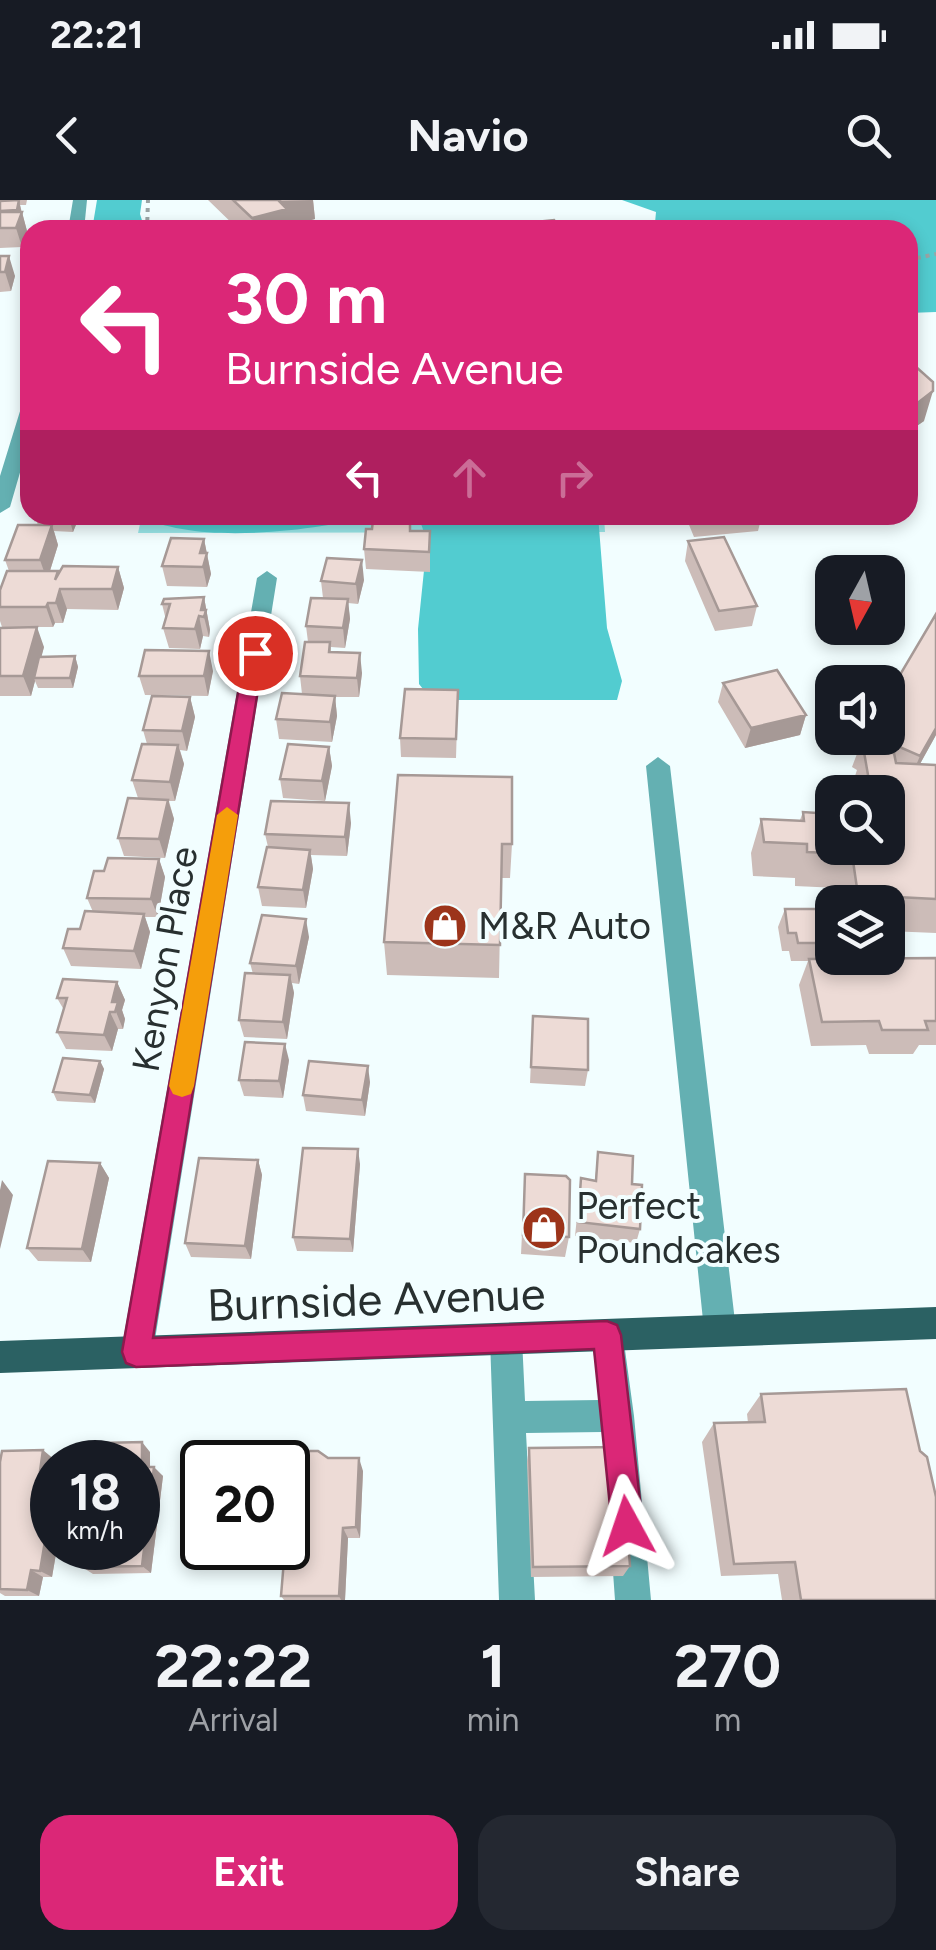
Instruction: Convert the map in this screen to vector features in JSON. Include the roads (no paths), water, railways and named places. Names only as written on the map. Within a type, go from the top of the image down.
[{"type":"main road","name":"Burnside Avenue","points":[[0,1357],[936,1324]]},
{"type":"street","points":[[0,508],[3,486],[20,437]]},
{"type":"street","name":"Kenyon Place","points":[[136,1352],[268,578]]},
{"type":"street","points":[[658,766],[720,1330]]},
{"type":"street","points":[[607,1335],[618,1416],[633,1600]]},
{"type":"street","points":[[506,1339],[517,1600]]},
{"type":"street","points":[[510,1417],[618,1416]]},
{"type":"place","name":"M&R Auto","points":[[445,926]]},
{"type":"place","name":"Perfect Poundcakes","points":[[544,1228]]}]
